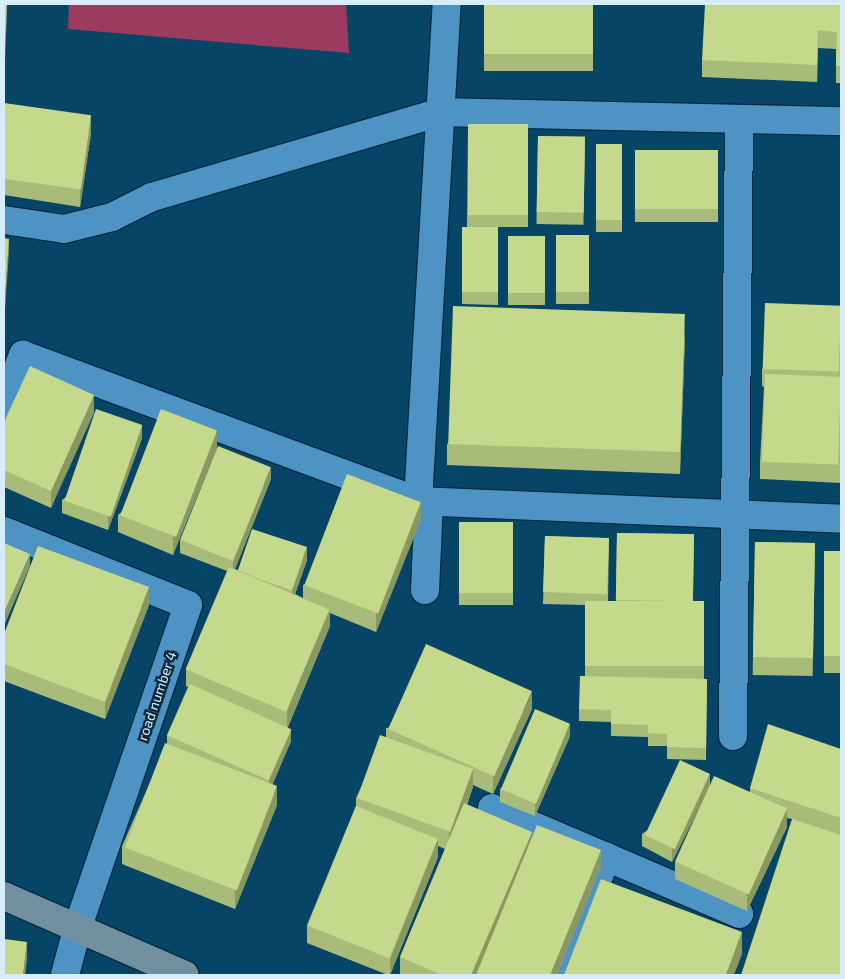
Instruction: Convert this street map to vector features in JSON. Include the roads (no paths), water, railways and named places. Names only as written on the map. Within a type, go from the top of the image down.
[{"type":"main road","points":[[4,896],[78,926],[185,975]]},
{"type":"street","points":[[425,590],[423,501],[447,4]]},
{"type":"street","points":[[4,220],[64,229],[112,217],[152,196],[441,112],[739,120],[841,120]]},
{"type":"street","points":[[733,736],[739,120]]},
{"type":"street","points":[[4,404],[23,355],[423,501],[841,519]]},
{"type":"street","name":"road number 4","points":[[4,531],[188,605],[78,926],[64,975]]},
{"type":"street","points":[[492,808],[739,914]]},
{"type":"street","points":[[563,975],[606,857]]}]
